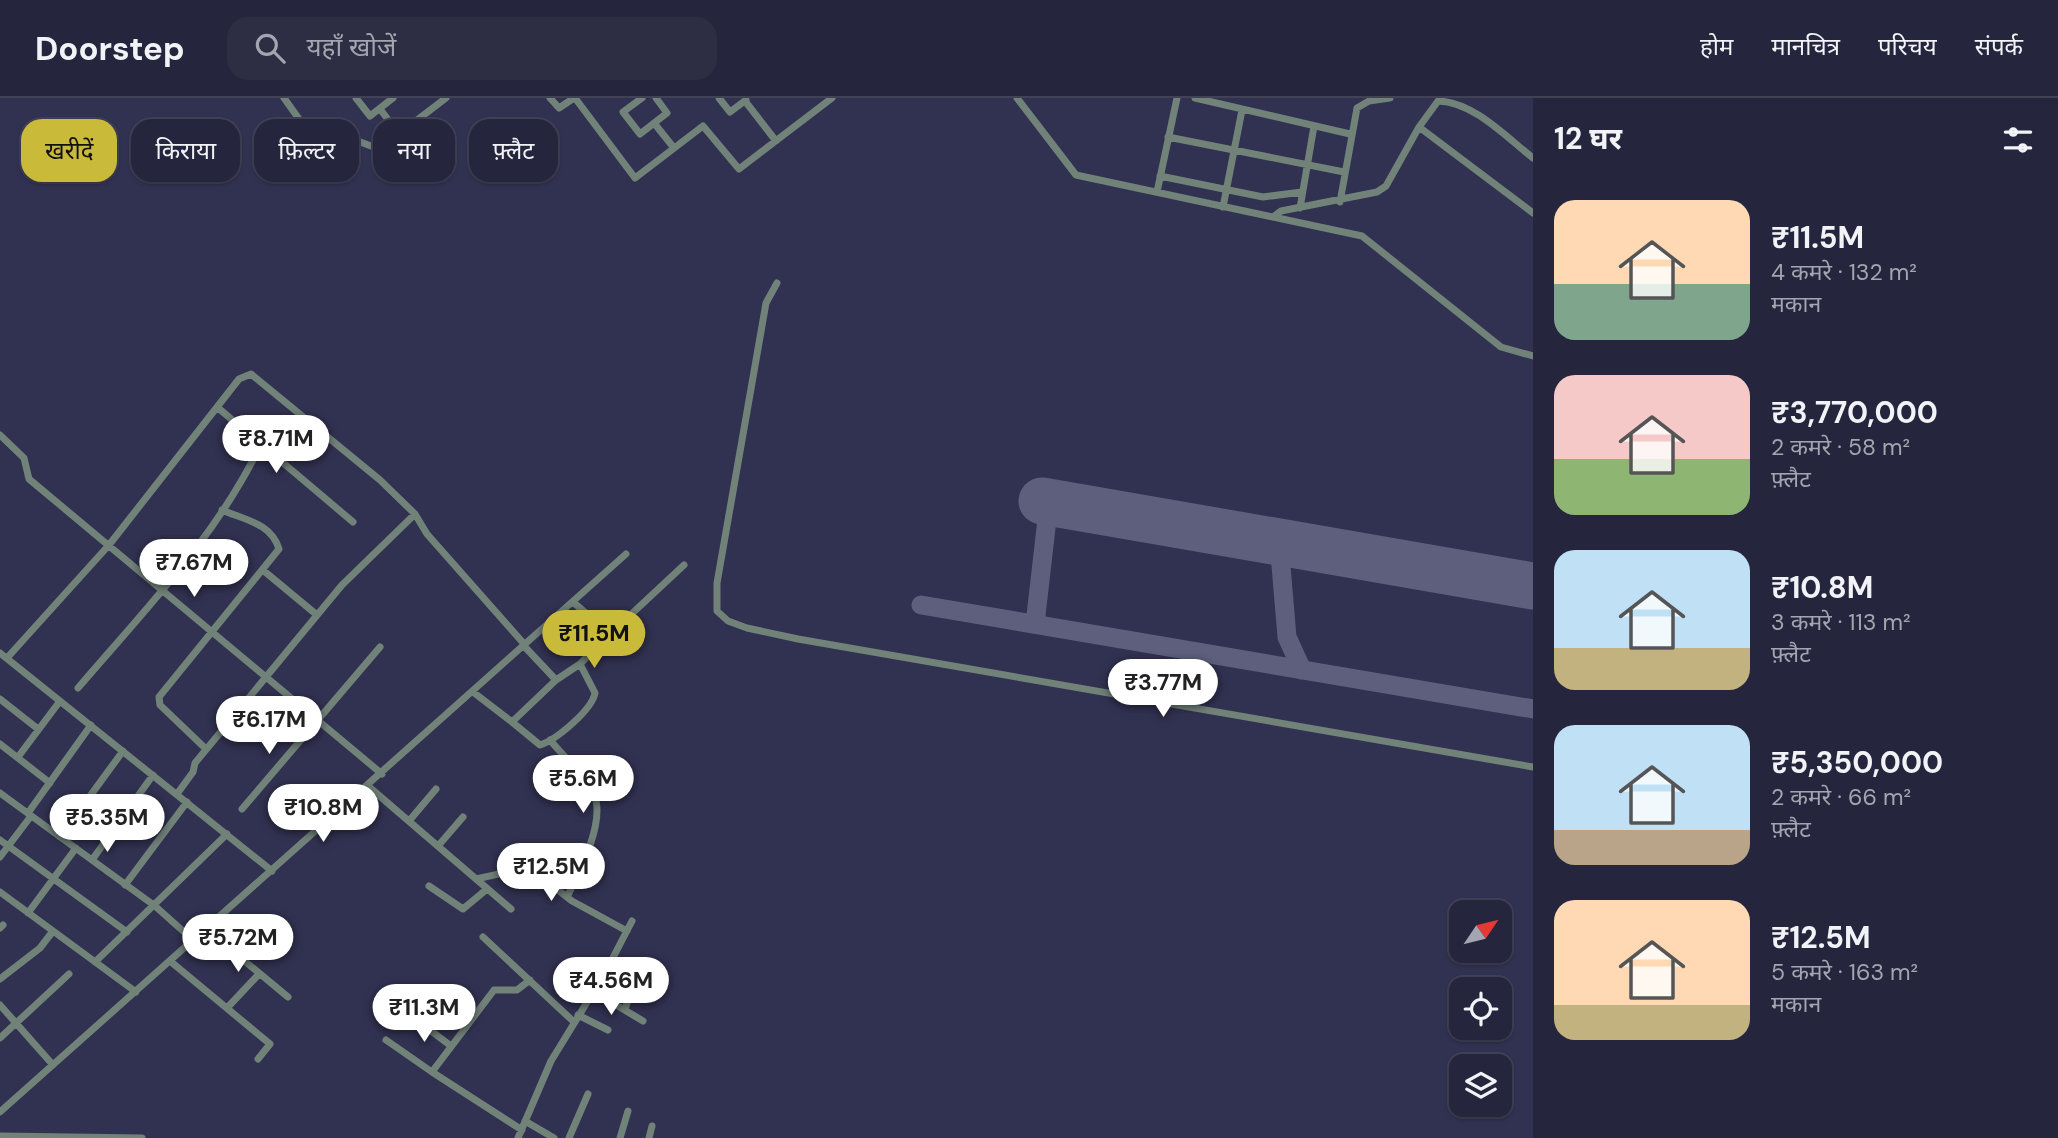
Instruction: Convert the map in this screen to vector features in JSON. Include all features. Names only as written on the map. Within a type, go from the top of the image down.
[{"type":"street","points":[[284,98],[299,119],[373,147]]},
{"type":"street","points":[[356,98],[368,115],[393,98]]},
{"type":"street","points":[[419,119],[446,98]]},
{"type":"street","points":[[550,98],[559,108],[574,98],[635,178],[703,126],[739,169],[832,98]]},
{"type":"street","points":[[638,99],[623,113],[640,134],[667,113],[656,98]]},
{"type":"street","points":[[719,98],[730,112],[747,99],[776,141]]},
{"type":"street","points":[[1017,98],[1076,175],[1363,236],[1501,347],[1533,356]]},
{"type":"street","points":[[1157,192],[1177,98]]},
{"type":"street","points":[[1195,98],[1350,134]]},
{"type":"street","points":[[1340,202],[1350,134],[1357,108],[1368,101],[1390,98]]},
{"type":"street","points":[[1272,217],[1281,211],[1340,202],[1377,192],[1386,186],[1419,127],[1438,101],[1446,101],[1482,119],[1533,158]]},
{"type":"street","points":[[380,109],[388,119]]},
{"type":"street","points":[[1223,206],[1242,110]]},
{"type":"street","points":[[654,123],[674,148]]},
{"type":"street","points":[[1300,208],[1314,126]]},
{"type":"street","points":[[1419,127],[1533,213]]},
{"type":"street","points":[[1168,137],[1344,172]]},
{"type":"street","points":[[1160,176],[1263,197],[1302,192]]},
{"type":"street","points":[[777,283],[766,303],[717,583],[718,611],[728,621],[837,646],[1533,767]]},
{"type":"street","points":[[272,871],[4,656],[109,545],[239,379],[250,374],[380,480],[415,514],[428,534],[556,680]]},
{"type":"street","points":[[217,407],[354,522]]},
{"type":"street","points":[[0,435],[24,458],[29,479],[382,774]]},
{"type":"street","points":[[78,688],[162,590],[222,510],[261,444]]},
{"type":"street","points":[[206,748],[158,701],[162,692],[214,633],[279,549],[276,539],[258,523],[222,510]]},
{"type":"street","points":[[177,794],[206,748],[342,584],[415,514]]},
{"type":"street","points":[[0,1112],[626,554]]},
{"type":"street","points":[[512,722],[556,680],[580,664],[684,565]]},
{"type":"street","points":[[264,571],[317,615]]},
{"type":"street","points":[[573,602],[610,634]]},
{"type":"street","points":[[242,809],[380,647]]},
{"type":"street","points":[[473,692],[534,743],[540,745],[590,707],[593,699],[592,685],[580,664]]},
{"type":"street","points":[[0,699],[38,729]]},
{"type":"street","points":[[18,757],[60,701]]},
{"type":"street","points":[[0,857],[91,725]]},
{"type":"street","points":[[550,740],[593,792],[597,807],[597,823],[567,897]]},
{"type":"street","points":[[0,744],[50,783]]},
{"type":"street","points":[[60,837],[123,751]]},
{"type":"street","points":[[92,860],[153,775]]},
{"type":"street","points":[[368,786],[511,909]]},
{"type":"street","points":[[409,821],[436,789]]},
{"type":"street","points":[[0,793],[155,906],[193,940]]},
{"type":"street","points":[[125,885],[187,802]]},
{"type":"street","points":[[438,846],[463,817]]},
{"type":"street","points":[[95,962],[227,834]]},
{"type":"street","points":[[0,840],[127,932]]},
{"type":"street","points":[[28,913],[76,848]]},
{"type":"street","points":[[476,879],[526,870],[536,873],[567,897],[627,931]]},
{"type":"street","points":[[429,886],[463,909],[487,889]]},
{"type":"street","points":[[0,892],[136,992]]},
{"type":"street","points":[[518,1138],[551,1060],[632,921]]},
{"type":"street","points":[[206,929],[288,997]]},
{"type":"street","points":[[0,979],[40,948],[53,931]]},
{"type":"street","points":[[483,937],[576,1018],[608,1030]]},
{"type":"street","points":[[170,961],[270,1044],[258,1059]]},
{"type":"street","points":[[0,1038],[69,974]]},
{"type":"street","points":[[227,1008],[259,974]]},
{"type":"street","points":[[624,974],[634,983],[625,1009]]},
{"type":"street","points":[[432,1072],[494,990],[517,990],[530,980]]},
{"type":"street","points":[[593,991],[643,1021]]},
{"type":"street","points":[[0,1005],[53,1065]]},
{"type":"street","points":[[414,1018],[451,1046]]},
{"type":"street","points":[[386,1040],[522,1129]]},
{"type":"street","points":[[569,1138],[588,1094]]},
{"type":"street","points":[[620,1138],[628,1111]]},
{"type":"street","points":[[525,1121],[554,1138]]},
{"type":"street","points":[[649,1138],[652,1126]]},
{"type":"street","points":[[0,1136],[142,1138]]},
{"type":"taxiway","points":[[1035,624],[1049,502]]},
{"type":"taxiway","points":[[1279,542],[1287,637],[1302,670]]},
{"type":"taxiway","points":[[921,605],[1533,709]]},
{"type":"runway","points":[[1042,501],[1533,586]]}]
